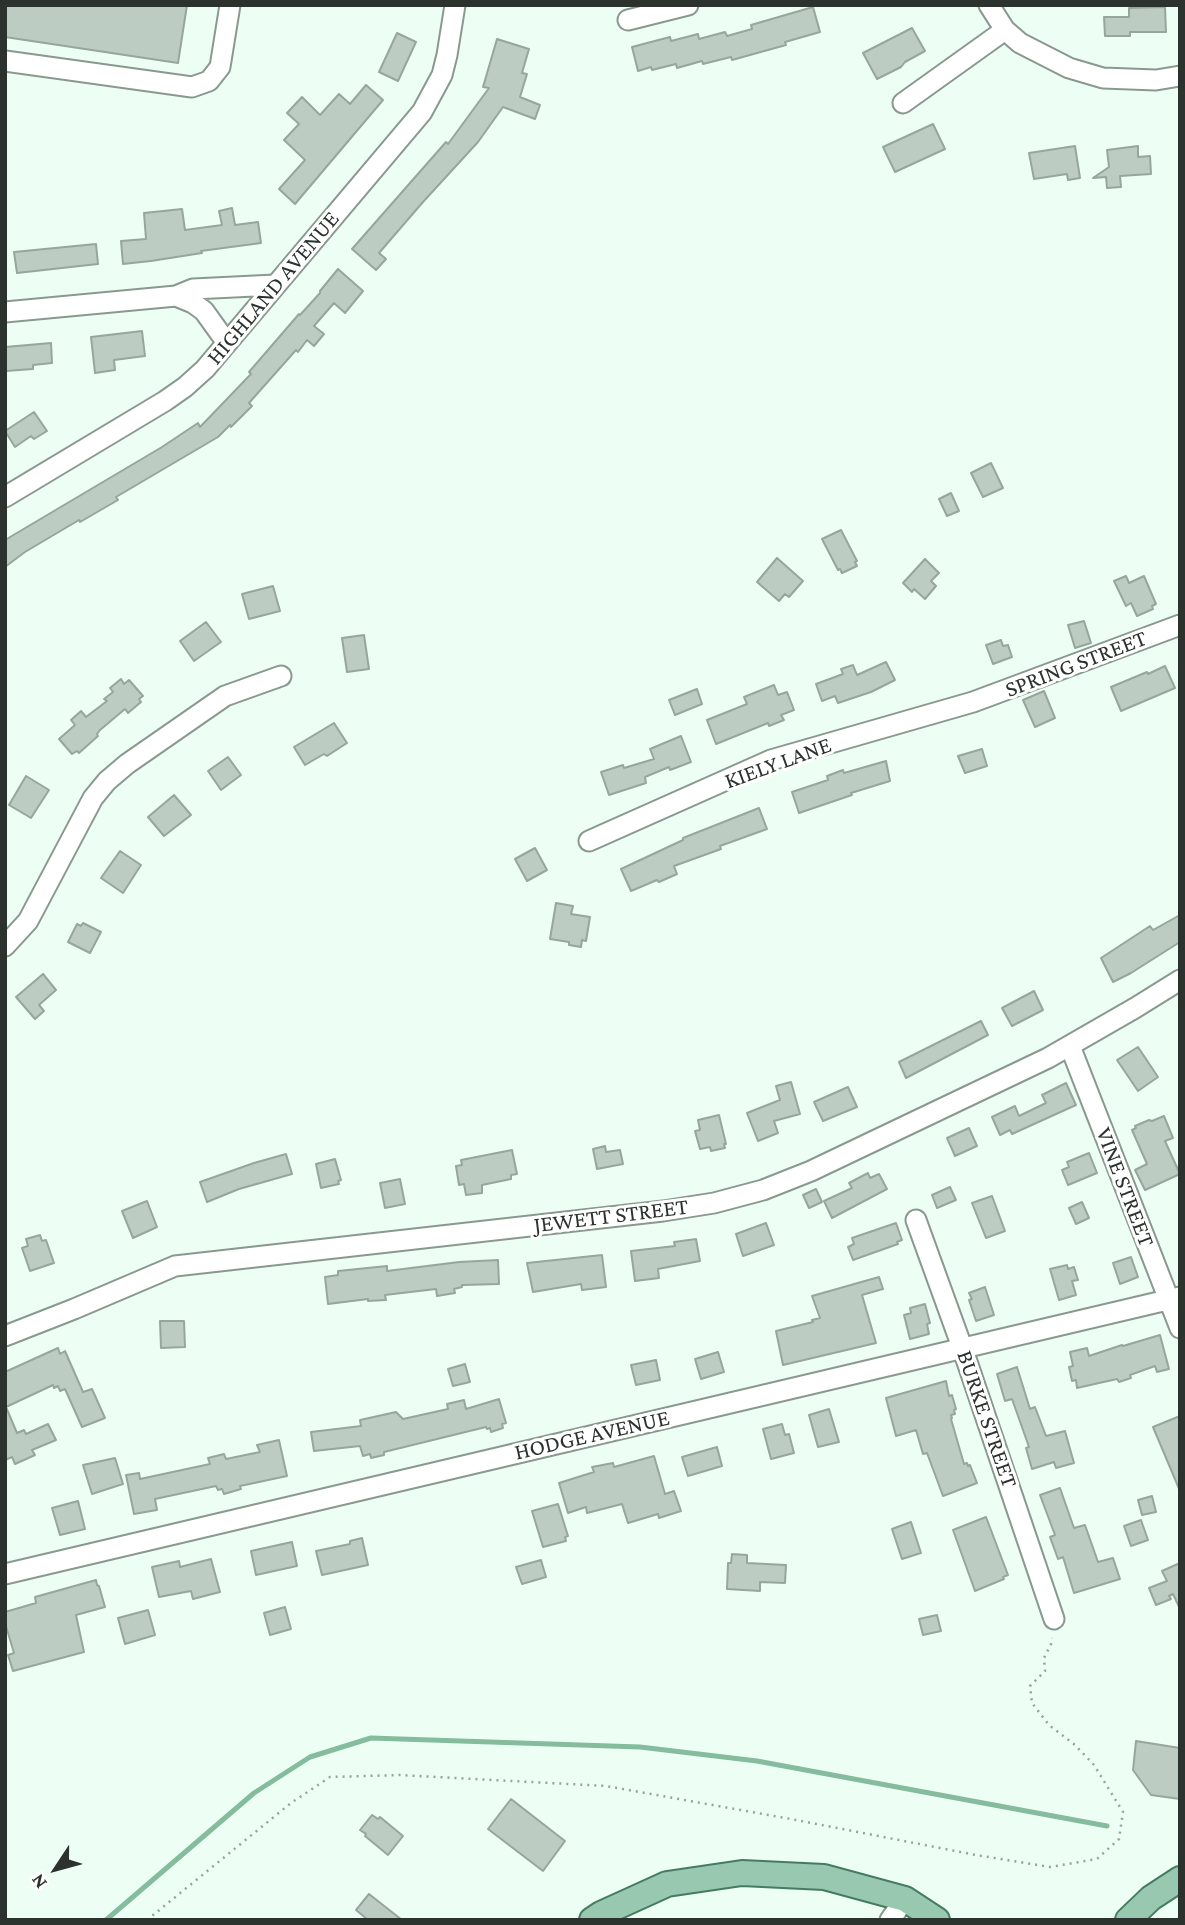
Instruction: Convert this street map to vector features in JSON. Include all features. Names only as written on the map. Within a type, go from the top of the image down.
[{"type":"main road","points":[[592,1920],[667,1884],[742,1873],[824,1877],[905,1899],[937,1920]]},
{"type":"main road","points":[[1128,1920],[1151,1898],[1180,1879]]},
{"type":"street","points":[[5,61],[192,87],[209,81],[220,67],[230,5]]},
{"type":"street","name":"HIGHLAND AVENUE","points":[[5,497],[165,401],[205,369],[422,112],[442,75],[455,5]]},
{"type":"street","points":[[628,20],[688,5]]},
{"type":"street","points":[[989,5],[1005,30],[1020,43],[1069,68],[1103,78],[1156,80],[1180,76]]},
{"type":"street","points":[[903,103],[1005,30]]},
{"type":"street","points":[[5,312],[176,296],[192,289],[275,285]]},
{"type":"street","points":[[176,296],[204,311],[227,343]]},
{"type":"street","name":"SPRING STREET","points":[[973,702],[1180,625]]},
{"type":"street","points":[[5,947],[28,921],[93,798],[107,781],[225,695],[281,676]]},
{"type":"street","name":"KIELY LANE","points":[[589,841],[771,760],[973,702]]},
{"type":"street","name":"JEWETT STREET","points":[[5,1336],[74,1310],[175,1266],[663,1211],[726,1200],[762,1190],[811,1171],[1070,1046],[1180,979]]},
{"type":"street","name":"VINE STREET","points":[[1070,1046],[1174,1298],[1180,1328]]},
{"type":"street","name":"BURKE STREET","points":[[916,1220],[1054,1619]]},
{"type":"street","name":"HODGE AVENUE","points":[[5,1574],[1174,1298]]},
{"type":"street","points":[[890,1920],[905,1899]]},
{"type":"path","points":[[147,1920],[291,1803],[330,1777],[400,1775],[606,1786],[1050,1867],[1097,1859],[1119,1839],[1123,1812],[1094,1765],[1075,1745],[1049,1725],[1032,1703],[1030,1686],[1045,1671],[1044,1658],[1051,1644],[1054,1619]]},
{"type":"building","points":[[5,5],[187,5],[178,63],[5,37]]},
{"type":"building","points":[[813,7],[820,32],[785,42],[786,45],[732,60],[731,57],[677,68],[676,64],[638,71],[632,47],[670,37],[671,41],[698,34],[699,39],[725,32],[727,36],[752,29],[751,25]]},
{"type":"building","points":[[1165,7],[1166,32],[1130,32],[1130,36],[1105,36],[1104,17],[1129,17],[1129,8]]},
{"type":"building","points":[[912,28],[925,51],[877,79],[863,53]]},
{"type":"building","points":[[397,33],[416,42],[398,81],[379,72]]},
{"type":"building","points":[[497,39],[529,49],[522,73],[527,74],[520,97],[540,105],[535,119],[503,107],[478,142],[379,253],[386,259],[376,270],[352,249],[446,142],[448,144],[489,88],[483,87]]},
{"type":"building","points":[[366,85],[383,100],[295,204],[279,189],[305,160],[284,140],[299,124],[287,113],[302,97],[320,115],[339,94],[350,104]]},
{"type":"building","points":[[933,124],[945,149],[895,172],[883,147]]},
{"type":"building","points":[[1075,146],[1080,178],[1068,180],[1067,174],[1034,179],[1029,153]]},
{"type":"building","points":[[1138,146],[1138,157],[1150,156],[1151,174],[1120,176],[1121,187],[1107,188],[1106,177],[1093,178],[1109,167],[1107,150]]},
{"type":"building","points":[[232,208],[235,225],[258,222],[261,243],[123,264],[121,241],[146,239],[144,213],[182,209],[185,230],[222,225],[219,211]]},
{"type":"building","points":[[96,244],[98,264],[17,273],[14,252]]},
{"type":"building","points":[[338,269],[363,291],[345,313],[334,303],[314,326],[324,334],[314,346],[307,340],[298,352],[296,350],[249,403],[252,406],[231,427],[230,425],[218,437],[116,497],[118,500],[25,552],[5,567],[5,540],[198,423],[200,427],[251,374],[249,372]]},
{"type":"building","points":[[142,331],[145,356],[114,360],[115,370],[95,373],[91,337]]},
{"type":"building","points":[[51,343],[52,363],[33,365],[33,369],[6,371],[5,347]]},
{"type":"building","points":[[34,412],[47,431],[34,439],[31,436],[15,447],[5,431]]},
{"type":"building","points":[[991,463],[1003,488],[983,497],[971,473]]},
{"type":"building","points":[[951,493],[959,511],[947,516],[939,499]]},
{"type":"building","points":[[841,530],[857,561],[857,566],[842,573],[822,539]]},
{"type":"building","points":[[777,558],[803,581],[789,597],[785,594],[779,601],[757,582]]},
{"type":"building","points":[[925,559],[939,573],[931,581],[936,586],[925,599],[903,583]]},
{"type":"building","points":[[1126,576],[1129,583],[1144,576],[1156,604],[1152,606],[1153,609],[1137,616],[1131,603],[1126,606],[1114,581]]},
{"type":"building","points":[[273,586],[280,611],[249,619],[242,594]]},
{"type":"building","points":[[1084,621],[1091,643],[1075,648],[1068,625]]},
{"type":"building","points":[[206,622],[221,642],[194,661],[180,641]]},
{"type":"building","points":[[364,635],[369,669],[347,672],[342,638]]},
{"type":"building","points":[[1001,640],[1003,646],[1008,645],[1012,657],[993,664],[986,645]]},
{"type":"building","points":[[886,662],[895,680],[871,692],[838,703],[835,696],[822,701],[816,684],[843,674],[841,669],[853,665],[857,675]]},
{"type":"building","points":[[1165,666],[1175,688],[1121,711],[1111,687]]},
{"type":"building","points":[[121,679],[124,684],[129,680],[143,696],[139,699],[141,702],[128,713],[125,709],[100,730],[98,736],[79,753],[77,751],[72,754],[59,739],[75,725],[71,720],[81,711],[86,717],[107,701],[104,699],[113,692],[110,688]]},
{"type":"building","points":[[774,685],[778,695],[787,692],[794,710],[781,715],[784,720],[769,726],[768,723],[716,744],[707,720],[747,704],[744,697]]},
{"type":"building","points":[[697,689],[702,704],[675,715],[669,700]]},
{"type":"building","points":[[1044,691],[1055,718],[1035,727],[1023,700]]},
{"type":"building","points":[[334,723],[347,743],[327,756],[324,754],[305,765],[294,747]]},
{"type":"building","points":[[681,736],[691,762],[670,770],[669,767],[645,777],[646,783],[609,795],[601,772],[654,759],[650,749]]},
{"type":"building","points":[[982,749],[987,766],[965,773],[958,756]]},
{"type":"building","points":[[228,757],[241,775],[221,790],[208,771]]},
{"type":"building","points":[[886,761],[890,781],[799,813],[792,792],[828,780],[827,776],[843,770],[844,773]]},
{"type":"building","points":[[26,776],[49,790],[31,818],[9,805]]},
{"type":"building","points":[[174,795],[191,815],[164,836],[148,817]]},
{"type":"building","points":[[759,808],[767,829],[674,866],[677,874],[631,891],[621,869],[683,838]]},
{"type":"building","points":[[535,848],[547,870],[527,881],[515,859]]},
{"type":"building","points":[[120,851],[141,865],[123,893],[101,878]]},
{"type":"building","points":[[556,903],[573,906],[571,914],[590,917],[586,941],[582,940],[581,947],[550,939]]},
{"type":"building","points":[[1180,915],[1180,942],[1113,982],[1101,958],[1150,926],[1153,930]]},
{"type":"building","points":[[83,923],[101,932],[90,953],[68,942],[77,924],[81,926]]},
{"type":"building","points":[[43,974],[56,990],[39,1005],[44,1011],[35,1019],[16,997]]},
{"type":"building","points":[[1034,991],[1043,1010],[1012,1026],[1002,1008]]},
{"type":"building","points":[[981,1021],[988,1035],[906,1078],[899,1062]]},
{"type":"building","points":[[1138,1047],[1158,1077],[1138,1091],[1117,1060]]},
{"type":"building","points":[[791,1082],[800,1114],[774,1121],[778,1133],[758,1141],[747,1113],[780,1100],[776,1086]]},
{"type":"building","points":[[1066,1083],[1076,1105],[1012,1134],[1010,1130],[1000,1135],[992,1117],[1015,1106],[1019,1116],[1046,1103],[1042,1095]]},
{"type":"building","points":[[848,1087],[857,1107],[823,1121],[814,1102]]},
{"type":"building","points":[[719,1115],[725,1148],[711,1151],[710,1147],[700,1149],[695,1131],[700,1130],[698,1120]]},
{"type":"building","points":[[1164,1116],[1173,1138],[1165,1141],[1180,1174],[1145,1190],[1135,1170],[1147,1164],[1132,1130],[1135,1126]]},
{"type":"building","points":[[969,1128],[977,1146],[955,1156],[947,1138]]},
{"type":"building","points":[[605,1146],[606,1152],[620,1150],[623,1164],[597,1169],[593,1149]]},
{"type":"building","points":[[512,1150],[517,1174],[511,1175],[511,1179],[482,1185],[482,1193],[466,1195],[464,1184],[459,1185],[456,1166],[462,1165],[461,1160]]},
{"type":"building","points":[[1089,1153],[1097,1173],[1068,1185],[1062,1170],[1069,1167],[1067,1162]]},
{"type":"building","points":[[286,1154],[292,1174],[239,1189],[207,1202],[200,1182]]},
{"type":"building","points":[[335,1159],[341,1180],[338,1181],[339,1184],[321,1188],[316,1164]]},
{"type":"building","points":[[868,1173],[870,1178],[879,1174],[887,1189],[832,1218],[824,1201],[852,1188],[849,1183]]},
{"type":"building","points":[[400,1179],[405,1204],[385,1208],[380,1183]]},
{"type":"building","points":[[950,1187],[956,1200],[937,1208],[932,1195]]},
{"type":"building","points":[[816,1189],[822,1202],[809,1208],[803,1195]]},
{"type":"building","points":[[992,1196],[1005,1231],[986,1238],[972,1203]]},
{"type":"building","points":[[147,1201],[157,1227],[133,1238],[122,1211]]},
{"type":"building","points":[[1082,1202],[1089,1218],[1076,1224],[1069,1208]]},
{"type":"building","points":[[766,1223],[774,1245],[743,1256],[736,1234]]},
{"type":"building","points":[[896,1223],[902,1240],[897,1242],[898,1244],[853,1260],[848,1247],[854,1244],[852,1238]]},
{"type":"building","points":[[40,1235],[42,1241],[46,1240],[54,1263],[30,1271],[22,1248],[28,1246],[26,1239]]},
{"type":"building","points":[[696,1239],[700,1261],[658,1269],[659,1278],[635,1281],[631,1251],[675,1246],[674,1242]]},
{"type":"building","points":[[602,1255],[606,1287],[582,1290],[581,1284],[533,1292],[527,1263]]},
{"type":"building","points":[[1131,1257],[1138,1277],[1120,1284],[1113,1263]]},
{"type":"building","points":[[498,1260],[499,1284],[462,1285],[454,1289],[455,1293],[437,1296],[436,1289],[385,1295],[386,1300],[368,1299],[328,1304],[325,1277],[338,1275],[338,1271],[387,1266],[387,1271]]},
{"type":"building","points":[[1067,1265],[1068,1269],[1074,1267],[1078,1280],[1072,1281],[1076,1295],[1059,1300],[1050,1269]]},
{"type":"building","points":[[879,1277],[883,1289],[862,1295],[876,1343],[783,1365],[776,1331],[820,1318],[812,1296]]},
{"type":"building","points":[[985,1287],[994,1315],[976,1321],[969,1293]]},
{"type":"building","points":[[925,1304],[930,1323],[927,1324],[929,1334],[910,1339],[904,1315],[911,1313],[910,1308]]},
{"type":"building","points":[[160,1321],[184,1321],[185,1347],[161,1348]]},
{"type":"building","points":[[1160,1335],[1169,1369],[1157,1372],[1155,1366],[1119,1382],[1117,1379],[1077,1388],[1076,1380],[1072,1381],[1070,1352],[1087,1348],[1089,1356]]},
{"type":"building","points":[[58,1348],[60,1354],[65,1351],[83,1392],[92,1389],[105,1418],[82,1427],[65,1389],[60,1391],[58,1386],[54,1388],[53,1385],[6,1407],[17,1433],[24,1430],[26,1434],[48,1424],[56,1440],[32,1450],[35,1455],[15,1464],[12,1457],[5,1460],[5,1372]]},
{"type":"building","points":[[718,1352],[724,1372],[701,1379],[695,1359]]},
{"type":"building","points":[[656,1360],[660,1380],[636,1385],[631,1365]]},
{"type":"building","points":[[465,1364],[470,1382],[453,1386],[448,1369]]},
{"type":"building","points":[[1017,1367],[1030,1409],[1035,1407],[1046,1436],[1065,1431],[1074,1463],[1056,1468],[1054,1462],[1032,1469],[1026,1448],[1029,1447],[1012,1399],[1005,1401],[997,1374]]},
{"type":"building","points":[[946,1381],[949,1396],[952,1395],[956,1409],[951,1419],[964,1464],[970,1465],[977,1483],[943,1496],[927,1453],[923,1454],[916,1430],[896,1436],[886,1398]]},
{"type":"building","points":[[499,1399],[506,1423],[502,1424],[503,1428],[491,1432],[490,1428],[486,1427],[384,1452],[384,1455],[371,1458],[370,1454],[363,1456],[360,1446],[314,1451],[311,1432],[361,1426],[360,1420],[396,1412],[403,1419],[448,1409],[447,1404],[464,1400],[466,1409]]},
{"type":"building","points":[[829,1409],[839,1442],[818,1447],[809,1415]]},
{"type":"building","points":[[1180,1416],[1180,1491],[1153,1427]]},
{"type":"building","points":[[782,1424],[785,1435],[789,1434],[794,1453],[771,1459],[763,1429]]},
{"type":"building","points":[[279,1440],[287,1476],[240,1486],[241,1489],[224,1494],[222,1489],[218,1490],[216,1486],[155,1499],[157,1510],[134,1514],[126,1475],[139,1473],[140,1479],[210,1464],[208,1458],[224,1454],[226,1459],[260,1452],[257,1445]]},
{"type":"building","points":[[717,1447],[722,1466],[688,1476],[682,1457]]},
{"type":"building","points":[[654,1456],[665,1494],[674,1491],[681,1511],[659,1518],[658,1514],[628,1523],[622,1504],[587,1513],[586,1507],[568,1513],[559,1483],[594,1472],[592,1467],[613,1463],[614,1467]]},
{"type":"building","points":[[115,1458],[123,1484],[92,1494],[83,1465]]},
{"type":"building","points":[[1060,1488],[1074,1528],[1085,1525],[1098,1562],[1113,1558],[1120,1579],[1074,1593],[1063,1557],[1058,1559],[1050,1537],[1055,1535],[1040,1495]]},
{"type":"building","points":[[1152,1496],[1156,1512],[1142,1515],[1138,1500]]},
{"type":"building","points":[[78,1501],[85,1529],[60,1535],[52,1508]]},
{"type":"building","points":[[558,1504],[568,1536],[565,1537],[566,1541],[543,1547],[532,1511]]},
{"type":"building","points":[[986,1517],[1008,1575],[975,1591],[953,1530]]},
{"type":"building","points":[[1141,1520],[1148,1540],[1131,1546],[1124,1526]]},
{"type":"building","points":[[911,1522],[921,1553],[902,1559],[892,1529]]},
{"type":"building","points":[[362,1538],[368,1565],[322,1575],[316,1551],[350,1544],[350,1541]]},
{"type":"building","points":[[292,1542],[297,1566],[256,1575],[251,1551]]},
{"type":"building","points":[[732,1554],[747,1555],[747,1563],[786,1565],[785,1583],[760,1582],[760,1591],[727,1589],[728,1563],[731,1563]]},
{"type":"building","points":[[211,1559],[220,1592],[193,1599],[191,1591],[159,1597],[152,1567],[179,1561],[180,1567]]},
{"type":"building","points":[[541,1560],[546,1577],[522,1584],[516,1567]]},
{"type":"building","points":[[1180,1563],[1180,1609],[1173,1594],[1169,1596],[1171,1599],[1156,1605],[1149,1588],[1167,1581],[1162,1571]]},
{"type":"building","points":[[96,1580],[105,1607],[76,1615],[84,1652],[13,1671],[8,1655],[14,1653],[5,1623],[5,1612],[36,1603],[35,1597]]},
{"type":"building","points":[[285,1607],[291,1629],[270,1635],[264,1613]]},
{"type":"building","points":[[148,1610],[155,1635],[125,1644],[118,1618]]},
{"type":"building","points":[[937,1615],[941,1631],[923,1635],[919,1619]]},
{"type":"building","points":[[1136,1741],[1180,1748],[1180,1799],[1151,1795],[1133,1770]]},
{"type":"building","points":[[511,1799],[565,1841],[543,1871],[488,1829]]},
{"type":"building","points":[[372,1815],[378,1819],[380,1817],[403,1836],[388,1855],[360,1830]]},
{"type":"building","points":[[369,1894],[402,1920],[368,1920],[356,1910]]},
{"type":"waterway","points":[[106,1920],[254,1793],[310,1757],[371,1738],[640,1747],[757,1761],[1107,1826]]}]
